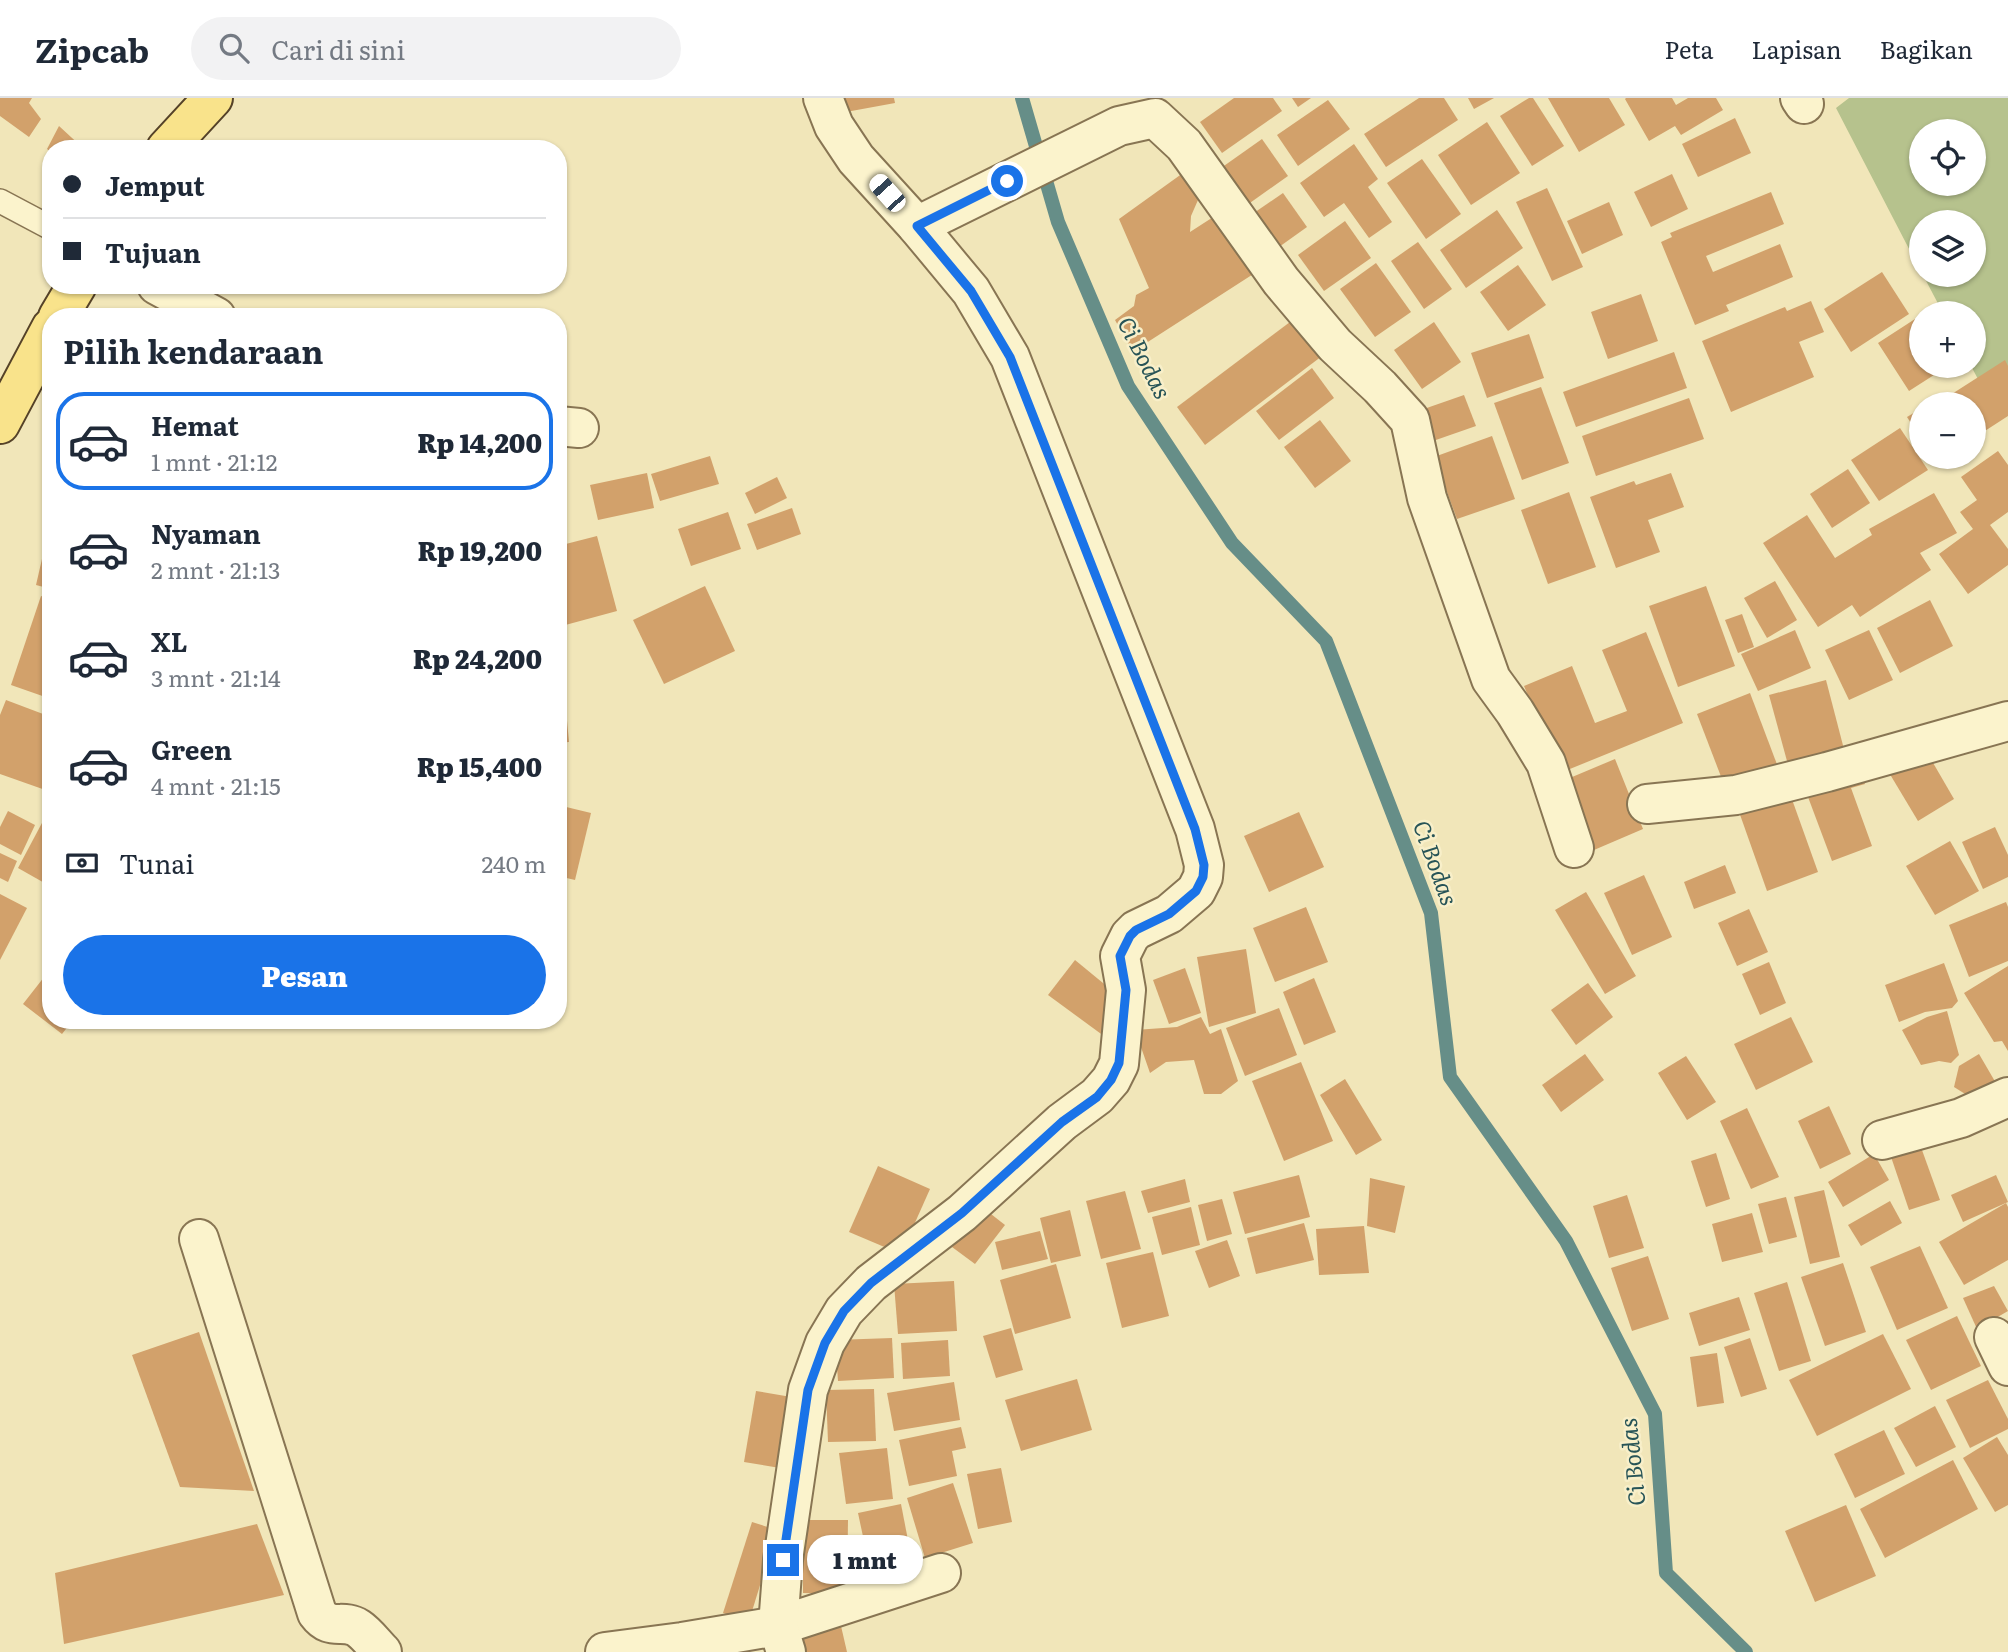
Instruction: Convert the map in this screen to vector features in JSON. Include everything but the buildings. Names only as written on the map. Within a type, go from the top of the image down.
[{"type":"main road","points":[[174,140],[213,98]]},
{"type":"main road","points":[[0,424],[42,345]]},
{"type":"street","points":[[782,1639],[783,1560],[808,1390],[825,1343],[844,1311],[871,1283],[962,1213],[1062,1122],[1097,1097],[1111,1080],[1119,1063],[1126,990],[1120,956],[1136,930],[1169,914],[1196,891],[1203,877],[1204,865],[1195,829],[1010,357],[971,291],[856,159],[834,126],[823,98]]},
{"type":"street","points":[[917,226],[1119,126],[1154,118],[1184,145],[1280,281],[1335,345],[1380,387],[1410,420],[1427,498],[1491,679],[1546,763],[1574,848]]},
{"type":"street","points":[[173,294],[199,308]]},
{"type":"street","points":[[1647,804],[1736,795],[2008,721]]},
{"type":"street","points":[[1882,1140],[1961,1118],[2008,1097]]},
{"type":"street","points":[[199,1239],[317,1613],[330,1625],[349,1624],[356,1627],[382,1652]]},
{"type":"street","points":[[605,1652],[682,1642],[782,1639],[942,1573]]},
{"type":"lane","points":[[0,201],[42,224]]},
{"type":"green space","points":[[1849,98],[2008,98],[2008,381],[1986,394],[1977,378],[1986,378],[1986,301],[1937,301],[1929,287],[1986,287],[1986,210],[1909,210],[1909,249],[1836,108]]},
{"type":"waterway","name":"Ci Bodas","points":[[1022,98],[1058,222],[1128,386],[1232,543],[1326,641],[1431,913],[1450,1077],[1566,1241],[1655,1414],[1666,1573],[1746,1652]]},
{"type":"route","points":[[783,1560],[808,1390],[825,1343],[844,1311],[871,1283],[962,1213],[1062,1122],[1097,1097],[1111,1080],[1119,1063],[1126,990],[1120,956],[1124,946],[1136,930],[1169,914],[1196,891],[1203,877],[1204,865],[1195,829],[1010,357],[971,291],[917,226],[1007,181]]}]
